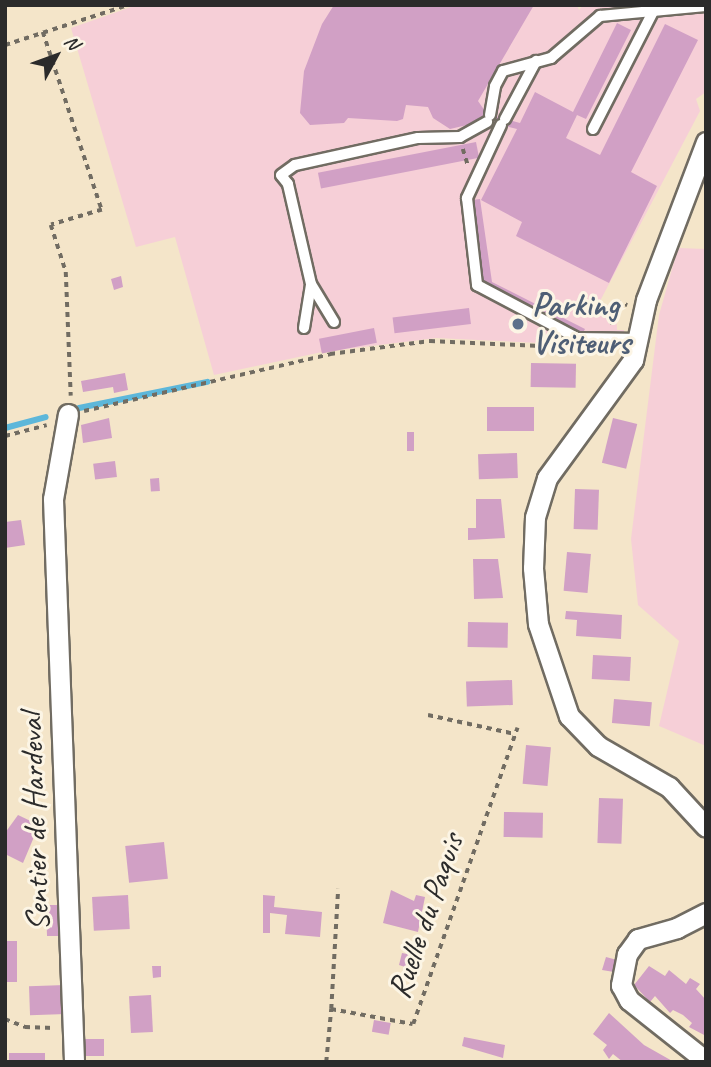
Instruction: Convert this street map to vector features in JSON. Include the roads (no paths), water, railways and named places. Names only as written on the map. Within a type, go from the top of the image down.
[{"type":"street","points":[[706,142],[633,339],[634,360],[547,478],[534,526],[534,596],[545,655],[569,716],[598,746],[669,787],[706,827]]},
{"type":"street","name":"Sentier de Hardeval","points":[[67,417],[53,499],[74,1062]]},
{"type":"street","points":[[706,913],[677,928],[638,939],[627,954],[621,985],[629,1000],[706,1061]]},
{"type":"lane","points":[[334,322],[311,284],[288,184],[281,175],[295,164],[418,138],[460,137],[489,118],[495,86],[503,71],[551,58],[600,16],[627,11],[706,6]]},
{"type":"lane","points":[[593,129],[654,10]]},
{"type":"lane","points":[[536,61],[467,198],[474,279],[481,291],[577,338],[633,339]]},
{"type":"lane","points":[[304,328],[311,284]]},
{"type":"waterway","points":[[79,408],[207,382]]},
{"type":"waterway","points":[[5,428],[46,417]]},
{"type":"place","name":"Parking Visiteurs","points":[[518,324]]}]
